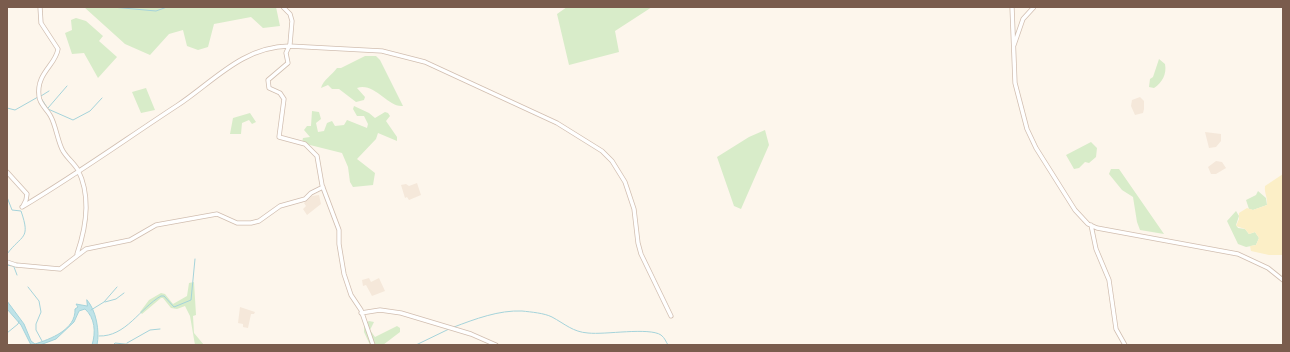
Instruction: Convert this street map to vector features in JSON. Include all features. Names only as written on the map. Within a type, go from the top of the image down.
[{"type":"street","points":[[40,7],[41,23],[58,49],[55,58],[47,68],[40,81],[39,96],[51,116],[63,151],[79,172],[86,202],[83,233],[77,254]]},
{"type":"street","points":[[283,7],[290,14],[292,21],[289,46],[286,53],[288,63],[268,80],[270,88],[280,93],[284,99],[279,137],[305,144],[317,156],[323,187],[339,230],[339,244],[344,274],[373,345]]},
{"type":"street","points":[[1012,7],[1015,83],[1027,129],[1036,148],[1062,192],[1080,216],[1097,228],[1238,254],[1268,268],[1283,280]]},
{"type":"street","points":[[1014,47],[1023,19],[1034,7]]},
{"type":"street","points":[[7,172],[27,194],[26,200],[22,207],[79,172],[193,95],[229,65],[277,46],[382,51],[425,62],[557,123],[602,151],[612,161],[625,182],[634,209],[638,243],[641,254],[671,316]]},
{"type":"street","points":[[7,262],[16,265],[39,266],[57,269],[64,267],[77,254],[86,249],[130,240],[151,226],[176,220],[194,219],[217,214],[237,222],[251,223],[259,221],[280,206],[305,199],[311,193],[323,187]]},
{"type":"street","points":[[1091,225],[1096,249],[1109,280],[1116,329],[1124,345]]},
{"type":"street","points":[[361,313],[380,310],[401,313],[471,334],[496,345]]},
{"type":"shaded area","points":[[1140,97],[1144,101],[1143,113],[1135,115],[1131,106],[1132,100]]},
{"type":"shaded area","points":[[1205,132],[1221,134],[1221,141],[1216,147],[1209,148]]},
{"type":"shaded area","points":[[1216,161],[1222,162],[1226,168],[1216,174],[1211,174],[1208,167]]},
{"type":"shaded area","points":[[417,183],[421,195],[409,200],[407,197],[405,198],[401,185],[406,184],[409,186]]},
{"type":"shaded area","points":[[319,195],[321,204],[307,215],[303,209],[306,206],[304,203],[312,196]]},
{"type":"shaded area","points":[[369,278],[371,282],[379,278],[385,291],[372,296],[366,285],[363,286],[362,280]]},
{"type":"shaded area","points":[[240,307],[255,312],[254,314],[251,314],[248,328],[243,327],[243,324],[238,323]]},
{"type":"green space","points":[[84,7],[276,7],[280,26],[263,28],[251,17],[214,24],[208,47],[198,50],[187,46],[183,30],[169,34],[150,55],[125,44]]},
{"type":"green space","points":[[567,7],[652,7],[615,31],[619,52],[569,65],[557,14]]},
{"type":"green space","points":[[76,18],[86,21],[103,36],[99,41],[117,57],[98,78],[84,53],[72,54],[65,33],[72,30],[71,20]]},
{"type":"green space","points":[[365,56],[376,56],[380,60],[403,106],[397,106],[376,92],[364,87],[357,88],[365,97],[364,100],[356,102],[339,89],[332,89],[328,85],[321,88],[337,68],[341,68]]},
{"type":"green space","points":[[1159,59],[1165,64],[1165,75],[1157,86],[1154,88],[1149,87],[1150,79],[1153,77]]},
{"type":"green space","points":[[146,88],[155,110],[141,113],[132,92]]},
{"type":"green space","points":[[354,106],[369,113],[375,118],[385,112],[388,113],[390,116],[386,121],[397,137],[397,141],[378,133],[376,139],[357,159],[375,173],[373,185],[353,187],[350,182],[348,167],[342,153],[302,143],[303,138],[310,137],[304,130],[307,126],[311,126],[312,111],[319,112],[321,119],[316,123],[318,132],[324,131],[327,123],[332,121],[335,126],[344,125],[347,120],[367,128],[368,124],[364,116],[357,116],[353,109]]},
{"type":"green space","points":[[250,113],[256,122],[252,124],[249,120],[242,123],[241,134],[230,134],[233,118]]},
{"type":"green space","points":[[765,130],[769,145],[741,209],[734,206],[717,157],[749,137]]},
{"type":"green space","points":[[1091,142],[1097,148],[1096,157],[1089,163],[1085,162],[1079,168],[1074,169],[1066,155]]},
{"type":"green space","points":[[1111,169],[1119,169],[1164,234],[1140,230],[1137,222],[1133,197],[1122,190],[1109,174]]},
{"type":"green space","points":[[1258,191],[1266,198],[1267,205],[1253,210],[1249,209],[1246,200],[1256,195]]},
{"type":"green space","points":[[1236,211],[1239,216],[1236,225],[1238,228],[1245,229],[1249,234],[1255,232],[1259,238],[1256,245],[1246,247],[1238,244],[1227,221]]},
{"type":"green space","points":[[194,282],[196,315],[193,316],[194,333],[204,345],[195,345],[190,316],[185,306],[177,309],[171,308],[163,298],[161,298],[142,314],[140,312],[149,300],[161,293],[165,294],[173,304],[187,296],[189,283]]},
{"type":"green space","points":[[369,321],[374,322],[370,330],[375,337],[397,326],[400,328],[400,332],[383,345],[370,345],[364,332],[364,324]]},
{"type":"sand","points":[[1283,174],[1283,255],[1269,255],[1251,251],[1250,246],[1256,245],[1259,238],[1255,232],[1249,234],[1245,229],[1236,226],[1239,219],[1239,213],[1247,208],[1253,210],[1267,205],[1265,186]]},
{"type":"water","points":[[87,300],[95,315],[98,333],[97,345],[92,345],[94,326],[91,317],[85,309],[79,311],[74,322],[56,339],[40,345],[31,345],[21,325],[7,309],[7,301],[24,324],[31,341],[35,344],[55,336],[67,328],[74,316],[75,309],[78,307],[76,304],[87,306]]},
{"type":"waterway","points":[[112,7],[156,11],[167,7]]},
{"type":"waterway","points":[[48,108],[67,86]]},
{"type":"waterway","points":[[41,96],[49,91]]},
{"type":"waterway","points":[[7,108],[15,110],[38,97]]},
{"type":"waterway","points":[[41,98],[48,109],[73,120],[90,111],[102,98]]},
{"type":"waterway","points":[[7,197],[12,210],[21,211],[25,227],[23,236],[7,254]]},
{"type":"waterway","points":[[99,336],[109,335],[125,327],[146,307],[161,296],[164,296],[174,307],[191,300],[195,259]]},
{"type":"waterway","points":[[7,265],[17,267]]},
{"type":"waterway","points":[[14,267],[17,275]]},
{"type":"waterway","points":[[28,287],[39,301],[41,312],[36,324],[36,330],[42,341]]},
{"type":"waterway","points":[[91,310],[104,302],[117,287]]},
{"type":"waterway","points":[[105,302],[116,299],[124,293]]},
{"type":"waterway","points":[[454,327],[479,318],[505,312],[522,311],[552,317],[573,329],[583,332],[596,333],[637,331],[655,333],[661,335],[668,345]]},
{"type":"waterway","points":[[7,333],[18,324],[19,321]]},
{"type":"waterway","points":[[127,343],[150,330],[160,329]]},
{"type":"waterway","points":[[416,345],[449,329]]},
{"type":"waterway","points":[[113,345],[115,343],[134,345]]}]
